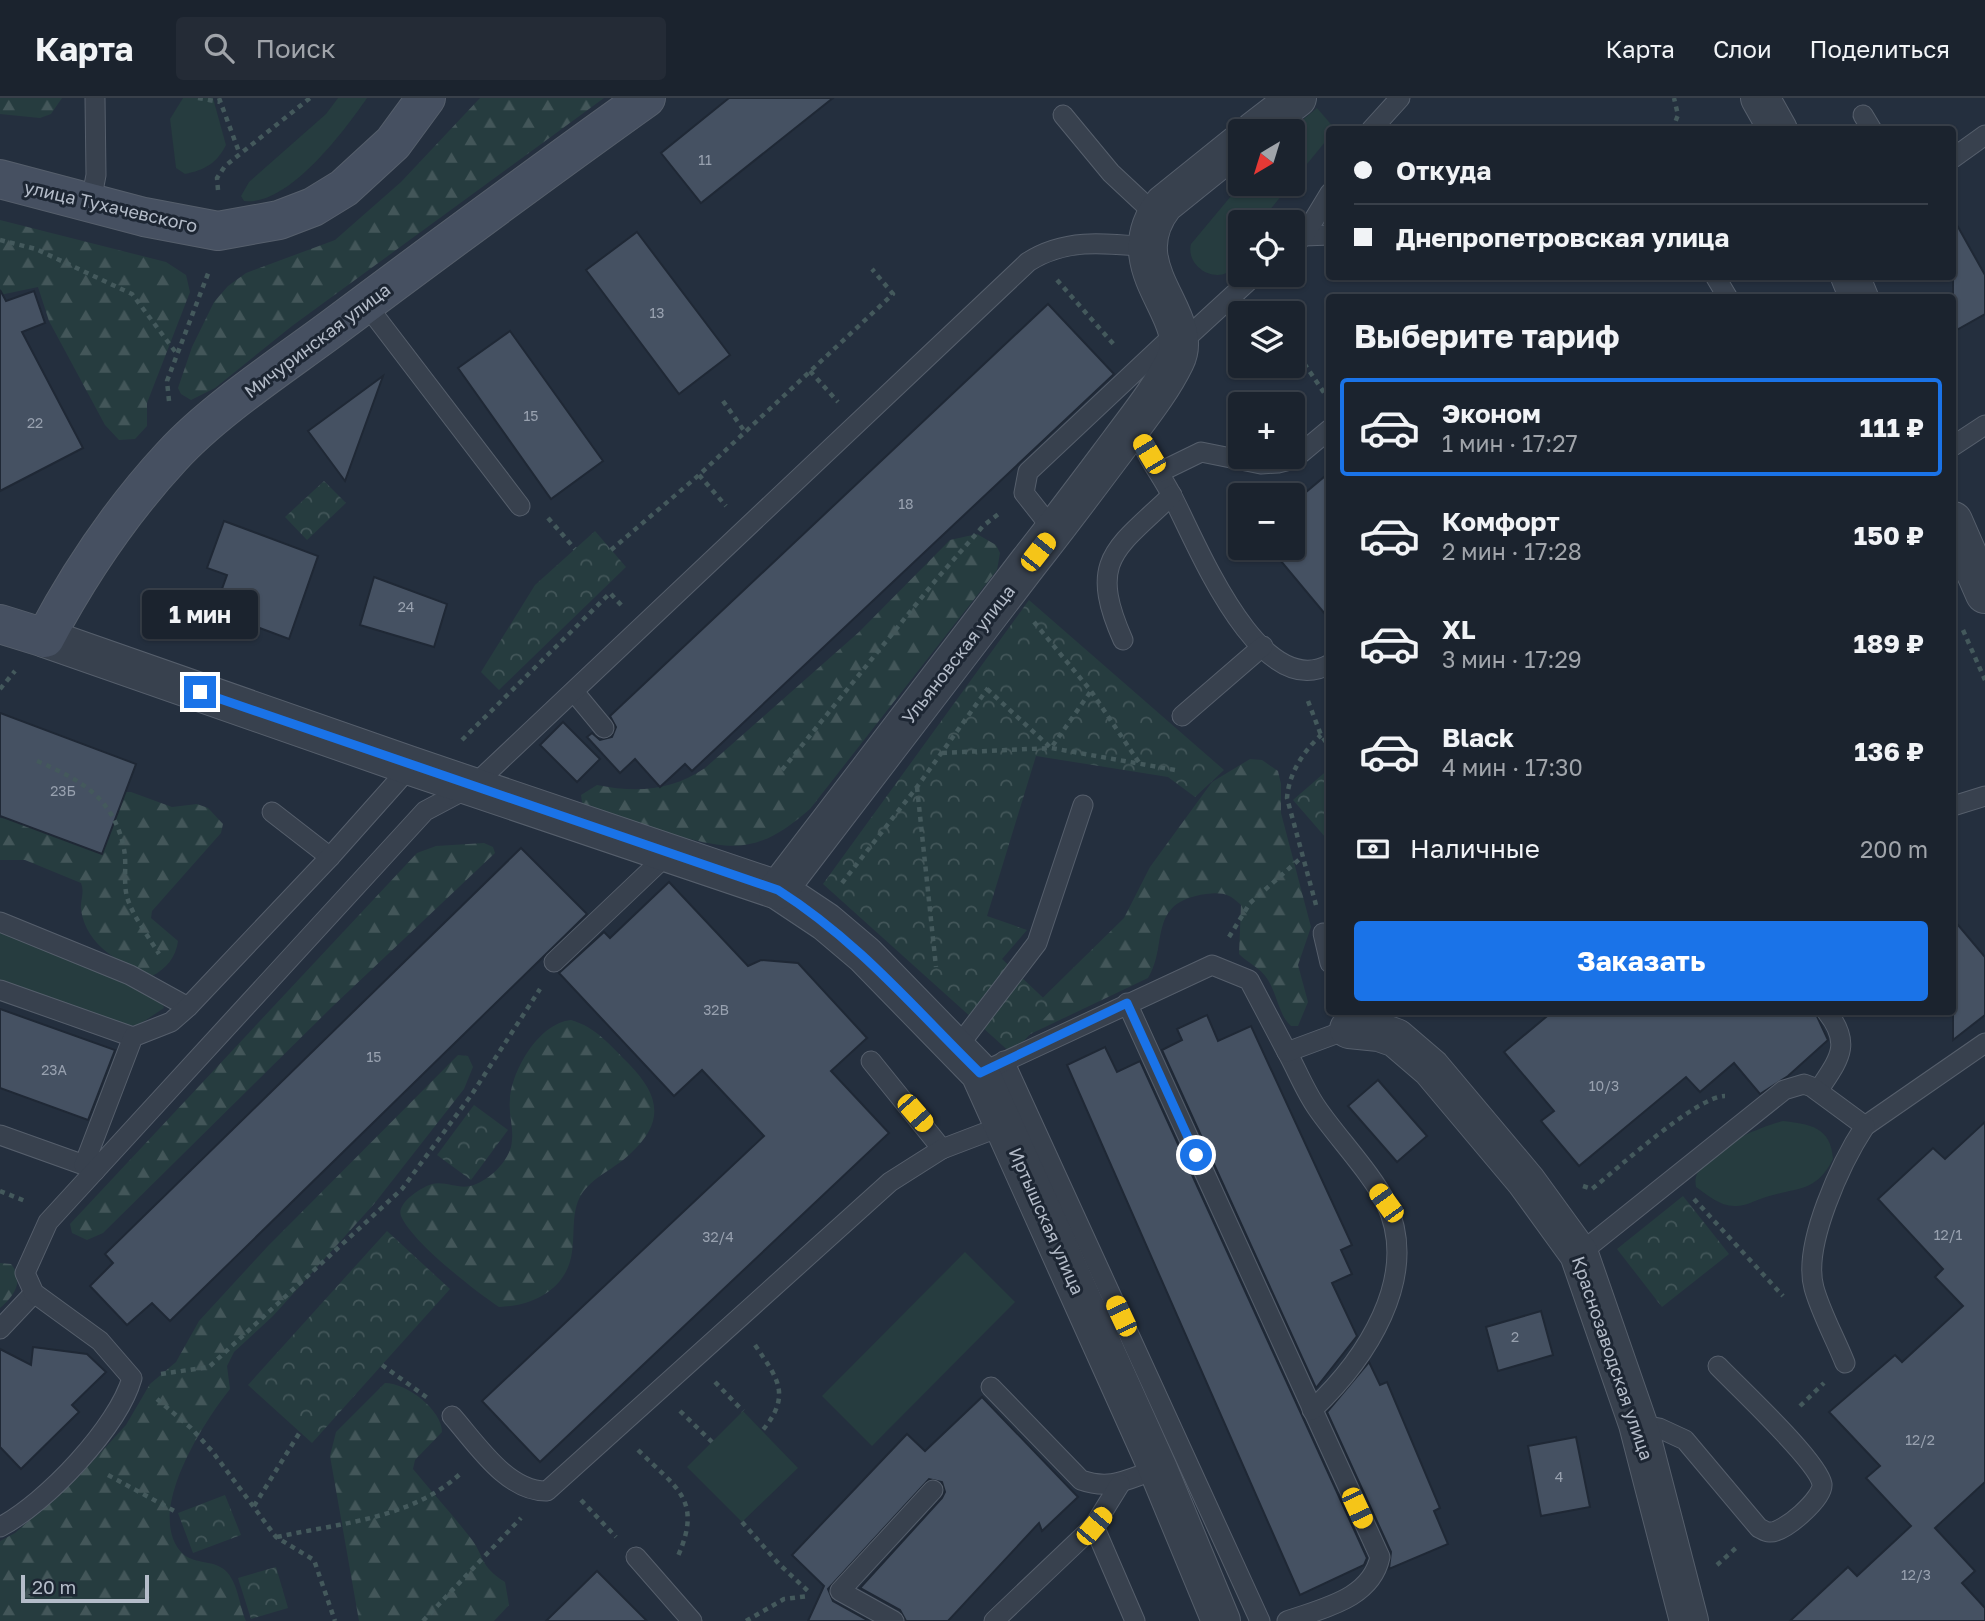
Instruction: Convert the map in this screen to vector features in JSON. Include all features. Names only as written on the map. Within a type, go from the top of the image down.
[{"type":"street","name":"улица Тухачевского","points":[[0,180],[144,218],[218,231],[279,220],[313,207],[345,188],[393,143],[426,98]]},
{"type":"street","name":"Мичуринская улица","points":[[45,638],[66,598],[119,517],[174,453],[268,376],[365,303],[646,98]]},
{"type":"street","points":[[1270,119],[1297,98]]},
{"type":"street","points":[[1760,98],[1776,126]]},
{"type":"street","points":[[1179,337],[1151,271],[1152,231],[1164,204],[1228,152]]},
{"type":"street","name":"Ульяновская улица","points":[[778,890],[1136,421],[1176,361],[1179,337]]},
{"type":"street","points":[[1956,528],[1985,594]]},
{"type":"street","points":[[0,624],[45,638]]},
{"type":"street","name":"Иртышская улица","points":[[45,638],[421,769],[671,851],[778,890],[826,922],[907,995],[921,1014],[980,1061],[1005,1125],[1158,1469],[1221,1621]]},
{"type":"street","name":"Краснозаводская улица","points":[[1348,1020],[1396,1038],[1431,1068],[1527,1181],[1579,1254],[1638,1424],[1689,1621]]},
{"type":"lane","points":[[91,202],[96,175],[95,98]]},
{"type":"lane","points":[[1375,126],[1401,98]]},
{"type":"lane","points":[[0,1527],[55,1483],[81,1457],[127,1398],[132,1378],[100,1341],[34,1293],[25,1273],[48,1222],[90,1168],[425,811],[474,785],[575,693],[856,421],[1036,257],[1064,247],[1152,231],[1111,173],[1063,116]]},
{"type":"lane","points":[[1956,156],[1985,135]]},
{"type":"lane","points":[[1305,230],[1326,198]]},
{"type":"lane","points":[[1305,239],[1326,236]]},
{"type":"lane","points":[[1054,531],[1024,493],[1028,472],[1135,369],[1240,287]]},
{"type":"lane","points":[[365,303],[520,506]]},
{"type":"lane","points":[[1136,421],[1138,436],[1172,495],[1227,607],[1263,646],[1297,671],[1317,671],[1326,666]]},
{"type":"lane","points":[[1956,444],[1985,425]]},
{"type":"lane","points":[[1160,472],[1201,452],[1262,464],[1278,463],[1294,459],[1326,432]]},
{"type":"lane","points":[[1124,640],[1107,592],[1107,565],[1122,543],[1172,495]]},
{"type":"lane","points":[[1182,716],[1263,646]]},
{"type":"lane","points":[[575,693],[604,729]]},
{"type":"lane","points":[[0,990],[133,1037],[171,1022],[330,857],[421,769]]},
{"type":"lane","points":[[1956,805],[1985,796]]},
{"type":"lane","points":[[980,1061],[1037,943],[1083,805]]},
{"type":"lane","points":[[272,812],[330,857]]},
{"type":"lane","points":[[554,961],[671,851]]},
{"type":"lane","points":[[0,922],[130,975],[188,1007]]},
{"type":"lane","points":[[1324,933],[1326,943]]},
{"type":"lane","points":[[980,1061],[1127,1003],[1212,965],[1249,980],[1315,1106],[1386,1203],[1396,1245],[1392,1283],[1377,1329],[1354,1366],[1312,1410]]},
{"type":"lane","points":[[1127,1003],[1380,1557],[1368,1584],[1343,1600],[1287,1621]]},
{"type":"lane","points":[[1818,1091],[1842,1054],[1841,1036],[1829,1015]]},
{"type":"lane","points":[[1287,1052],[1348,1020]]},
{"type":"lane","points":[[90,1168],[133,1037]]},
{"type":"lane","points":[[1845,1363],[1814,1287],[1813,1251],[1846,1154],[1865,1126],[1985,1043]]},
{"type":"lane","points":[[871,1061],[942,1149]]},
{"type":"lane","points":[[980,1061],[1260,1621]]},
{"type":"lane","points":[[1579,1254],[1784,1090],[1804,1084],[1818,1091],[1865,1126]]},
{"type":"lane","points":[[452,1416],[498,1466],[522,1487],[554,1485],[615,1427],[890,1182],[942,1149],[1005,1125]]},
{"type":"lane","points":[[0,1135],[90,1168]]},
{"type":"lane","points":[[0,1329],[34,1293]]},
{"type":"lane","points":[[1638,1424],[1659,1428],[1685,1440],[1759,1528],[1769,1532],[1780,1530],[1822,1493],[1817,1472],[1718,1366]]},
{"type":"lane","points":[[991,1387],[1081,1480],[1093,1484],[1120,1484],[1158,1469]]},
{"type":"lane","points":[[994,1621],[1094,1526],[1120,1484]]},
{"type":"lane","points":[[894,1621],[840,1591],[933,1490]]},
{"type":"lane","points":[[1094,1526],[1135,1621]]},
{"type":"lane","points":[[636,1557],[692,1621]]},
{"type":"path","points":[[198,98],[220,100],[239,152]]},
{"type":"path","points":[[218,231],[217,178],[239,152],[310,98]]},
{"type":"path","points":[[1674,98],[1678,115],[1674,126]]},
{"type":"path","points":[[0,240],[36,249],[132,294],[177,354]]},
{"type":"path","points":[[1036,257],[1135,369]]},
{"type":"path","points":[[611,550],[699,475],[893,294],[872,268]]},
{"type":"path","points":[[174,453],[167,381],[210,269]]},
{"type":"path","points":[[1305,364],[1326,394]]},
{"type":"path","points":[[810,371],[856,421]]},
{"type":"path","points":[[723,401],[745,432]]},
{"type":"path","points":[[699,475],[746,528]]},
{"type":"path","points":[[782,770],[983,526],[1024,493]]},
{"type":"path","points":[[558,527],[575,549]]},
{"type":"path","points":[[421,769],[610,593]]},
{"type":"path","points":[[1005,593],[1035,622],[1091,691],[1140,764]]},
{"type":"path","points":[[1027,634],[1035,622]]},
{"type":"path","points":[[1960,622],[1985,680]]},
{"type":"path","points":[[1297,671],[1326,742]]},
{"type":"path","points":[[826,922],[840,887],[917,787],[995,678]]},
{"type":"path","points":[[0,689],[7,679]]},
{"type":"path","points":[[987,689],[1051,748]]},
{"type":"path","points":[[1051,748],[1091,691]]},
{"type":"path","points":[[1321,735],[1298,763],[1288,786],[1289,813],[1324,933]]},
{"type":"path","points":[[942,753],[1051,748],[1175,770]]},
{"type":"path","points":[[37,761],[75,779],[101,799],[124,848],[127,898],[188,1007]]},
{"type":"path","points":[[917,787],[937,970],[921,1014]]},
{"type":"path","points":[[1212,965],[1250,903],[1302,857]]},
{"type":"path","points":[[132,1378],[209,1367],[402,1189],[523,1018],[554,961]]},
{"type":"path","points":[[1577,1182],[1592,1189],[1687,1113],[1719,1096],[1734,1096],[1751,1116]]},
{"type":"path","points":[[1708,1215],[1790,1304]]},
{"type":"path","points":[[737,1318],[774,1373],[781,1392],[778,1408],[762,1431]]},
{"type":"path","points":[[692,1358],[743,1411]]},
{"type":"path","points":[[1777,1427],[1845,1363]]},
{"type":"path","points":[[382,1365],[452,1416]]},
{"type":"path","points":[[132,1378],[191,1428],[276,1537],[314,1560],[335,1621]]},
{"type":"path","points":[[658,1389],[712,1442]]},
{"type":"path","points":[[615,1427],[677,1489],[688,1508],[686,1538],[678,1558],[658,1581]]},
{"type":"path","points":[[254,1506],[300,1432]]},
{"type":"path","points":[[81,1457],[137,1493],[178,1513]]},
{"type":"path","points":[[423,1621],[554,1485],[636,1557]]},
{"type":"path","points":[[276,1537],[406,1509],[445,1488]]},
{"type":"path","points":[[742,1522],[779,1564],[813,1596]]},
{"type":"path","points":[[1708,1572],[1759,1528]]},
{"type":"path","points":[[746,1621],[784,1598]]},
{"type":"green space","points":[[0,98],[62,98],[51,114],[40,118],[0,114]]},
{"type":"green space","points":[[183,98],[213,98],[226,145],[210,165],[185,174],[176,168],[170,119]]},
{"type":"green space","points":[[338,98],[367,98],[314,164],[279,192],[261,200],[244,201],[241,196],[249,182],[326,114]]},
{"type":"green space","points":[[480,98],[604,98],[292,326],[215,388],[191,400],[181,394],[178,388],[192,347],[214,302],[228,286],[246,273],[335,240],[401,182]]},
{"type":"green space","points":[[1317,108],[1332,126],[1326,126],[1326,141],[1306,165],[1306,119],[1304,119]]},
{"type":"green space","points":[[1231,196],[1281,196],[1270,210],[1228,210],[1227,273],[1213,275],[1200,269],[1192,258],[1191,244]]},
{"type":"green space","points":[[0,220],[166,262],[186,275],[190,292],[147,403],[147,426],[135,439],[119,440],[105,425],[49,321],[38,287],[0,295]]},
{"type":"green space","points":[[324,481],[346,503],[307,540],[285,517]]},
{"type":"green space","points":[[595,531],[626,567],[499,690],[481,672],[535,585]]},
{"type":"green space","points":[[977,534],[996,545],[1000,553],[997,570],[810,809],[789,826],[754,843],[720,845],[618,821],[583,809],[581,795],[597,785],[626,789],[666,786],[705,768],[859,632],[950,540]]},
{"type":"green space","points":[[1029,600],[1224,770],[1195,797],[1168,777],[1036,756],[987,916],[1027,930],[1002,959],[1054,1008],[1012,1054],[823,884]]},
{"type":"green space","points":[[1250,759],[1262,760],[1278,771],[1281,813],[1311,927],[1298,965],[1308,1002],[1298,1026],[1291,1026],[1287,1021],[1265,976],[1239,954],[1241,905],[1225,894],[1216,893],[1187,899],[1167,915],[1148,978],[1022,1038],[1015,1025],[1124,918],[1150,867],[1212,782]]},
{"type":"green space","points":[[1326,771],[1326,838],[1293,800]]},
{"type":"green space","points":[[124,792],[172,807],[197,804],[208,808],[223,824],[221,833],[152,911],[151,918],[178,941],[170,962],[152,976],[117,959],[90,934],[81,910],[81,883],[25,860],[0,860],[0,818],[13,819]]},
{"type":"green space","points":[[484,843],[493,847],[495,853],[333,1006],[103,1233],[87,1240],[72,1233],[70,1224],[417,853],[436,846]]},
{"type":"green space","points":[[0,929],[125,982],[162,1002],[164,1008],[140,1024],[127,1027],[0,981]]},
{"type":"green space","points":[[571,1020],[588,1027],[603,1038],[639,1076],[652,1098],[653,1120],[649,1131],[630,1154],[591,1183],[581,1195],[575,1216],[569,1265],[555,1286],[535,1299],[499,1307],[431,1252],[407,1227],[400,1211],[411,1196],[432,1184],[470,1186],[483,1181],[500,1166],[511,1147],[510,1099],[522,1062],[529,1050],[548,1030]]},
{"type":"green space","points":[[458,1055],[468,1056],[473,1067],[464,1089],[374,1204],[273,1316],[234,1352],[227,1366],[230,1389],[206,1423],[182,1468],[170,1515],[172,1536],[186,1556],[222,1568],[232,1578],[246,1621],[0,1621],[0,1541],[15,1533],[78,1477],[126,1425],[150,1384],[176,1362],[199,1321],[268,1246]]},
{"type":"green space","points":[[474,1105],[508,1130],[471,1180],[437,1155]]},
{"type":"green space","points":[[1783,1121],[1810,1126],[1828,1140],[1833,1159],[1820,1178],[1805,1187],[1738,1206],[1719,1202],[1696,1187],[1697,1175],[1703,1164],[1714,1154],[1743,1136]]},
{"type":"green space","points":[[1683,1196],[1729,1254],[1662,1307],[1617,1249]]},
{"type":"green space","points":[[387,1231],[450,1289],[312,1443],[248,1385]]},
{"type":"green space","points":[[965,1252],[1015,1302],[872,1446],[822,1396]]},
{"type":"green space","points":[[0,1263],[11,1264],[17,1282],[10,1298],[0,1308]]},
{"type":"green space","points":[[385,1383],[413,1393],[436,1415],[442,1432],[415,1460],[413,1469],[469,1536],[490,1571],[505,1582],[509,1605],[494,1621],[359,1621],[330,1456],[336,1432]]},
{"type":"green space","points":[[743,1411],[798,1468],[742,1522],[687,1467]]},
{"type":"green space","points":[[225,1495],[241,1535],[193,1553],[178,1513]]},
{"type":"green space","points":[[276,1567],[288,1608],[251,1619],[238,1578]]},
{"type":"building","points":[[729,98],[833,98],[701,203],[661,153]]},
{"type":"building","points":[[1956,223],[1985,275],[1985,314],[1956,330],[1956,294],[1953,294],[1953,280],[1956,280]]},
{"type":"building","points":[[637,232],[730,355],[679,394],[586,270]]},
{"type":"building","points":[[0,290],[6,301],[34,291],[45,323],[22,332],[83,448],[0,491]]},
{"type":"building","points":[[1048,304],[1114,374],[692,771],[685,764],[660,787],[635,759],[620,773],[587,737],[592,733],[600,740],[612,737],[616,727],[610,716]]},
{"type":"building","points":[[510,331],[603,461],[551,499],[458,368]]},
{"type":"building","points":[[383,376],[345,481],[308,431]]},
{"type":"building","points":[[1326,475],[1326,615],[1280,560],[1305,560],[1305,493]]},
{"type":"building","points":[[224,521],[318,556],[289,639],[214,611],[227,575],[207,568]]},
{"type":"building","points":[[374,577],[447,604],[434,647],[360,625]]},
{"type":"building","points":[[0,713],[136,764],[102,854],[0,816]]},
{"type":"building","points":[[563,722],[600,759],[577,782],[540,745]]},
{"type":"building","points":[[521,848],[587,914],[170,1321],[152,1303],[127,1325],[90,1286],[113,1263],[105,1254]]},
{"type":"building","points":[[669,882],[748,966],[761,960],[798,963],[867,1038],[831,1071],[889,1133],[540,1462],[482,1401],[764,1136],[702,1070],[674,1096],[559,973],[604,932],[610,938]]},
{"type":"building","points":[[1956,923],[1985,957],[1985,1015],[1953,1040],[1953,1015],[1956,1015]]},
{"type":"building","points":[[0,1009],[115,1050],[88,1120],[0,1088]]},
{"type":"building","points":[[1207,1015],[1218,1041],[1251,1026],[1352,1245],[1341,1250],[1352,1274],[1332,1283],[1357,1336],[1316,1388],[1162,1050],[1182,1040],[1177,1029]]},
{"type":"building","points":[[1548,1015],[1816,1015],[1828,1040],[1788,1076],[1760,1094],[1734,1063],[1700,1092],[1686,1077],[1579,1166],[1541,1121],[1554,1111],[1504,1052]]},
{"type":"building","points":[[1105,1047],[1117,1072],[1140,1061],[1367,1558],[1364,1565],[1300,1595],[1067,1065]]},
{"type":"building","points":[[1378,1080],[1427,1136],[1397,1162],[1348,1106]]},
{"type":"building","points":[[1985,1122],[1985,1482],[1935,1528],[1975,1571],[1962,1583],[1985,1608],[1985,1621],[1790,1621],[1848,1567],[1857,1576],[1911,1526],[1866,1478],[1880,1466],[1829,1412],[1895,1355],[1902,1362],[1963,1306],[1935,1277],[1943,1269],[1878,1199],[1933,1148],[1945,1159]]},
{"type":"building","points":[[1541,1311],[1553,1355],[1498,1371],[1486,1327]]},
{"type":"building","points":[[33,1347],[87,1354],[106,1372],[72,1405],[79,1412],[21,1469],[0,1447],[0,1349],[31,1365]]},
{"type":"building","points":[[1369,1362],[1380,1385],[1387,1382],[1440,1508],[1434,1511],[1448,1544],[1389,1569],[1391,1552],[1327,1412]]},
{"type":"building","points":[[982,1397],[1078,1497],[1042,1531],[1039,1523],[948,1621],[906,1621],[900,1610],[860,1588],[942,1498],[945,1492],[942,1482],[929,1479],[828,1589],[833,1601],[869,1621],[808,1621],[824,1586],[792,1555],[907,1434],[925,1451]]},
{"type":"building","points":[[1576,1437],[1590,1507],[1541,1516],[1528,1446]]},
{"type":"building","points":[[597,1571],[647,1621],[546,1621]]},
{"type":"route","points":[[200,692],[411,766],[671,851],[778,890],[826,922],[864,955],[907,995],[927,1021],[980,1073],[1127,1003],[1196,1155]]}]
